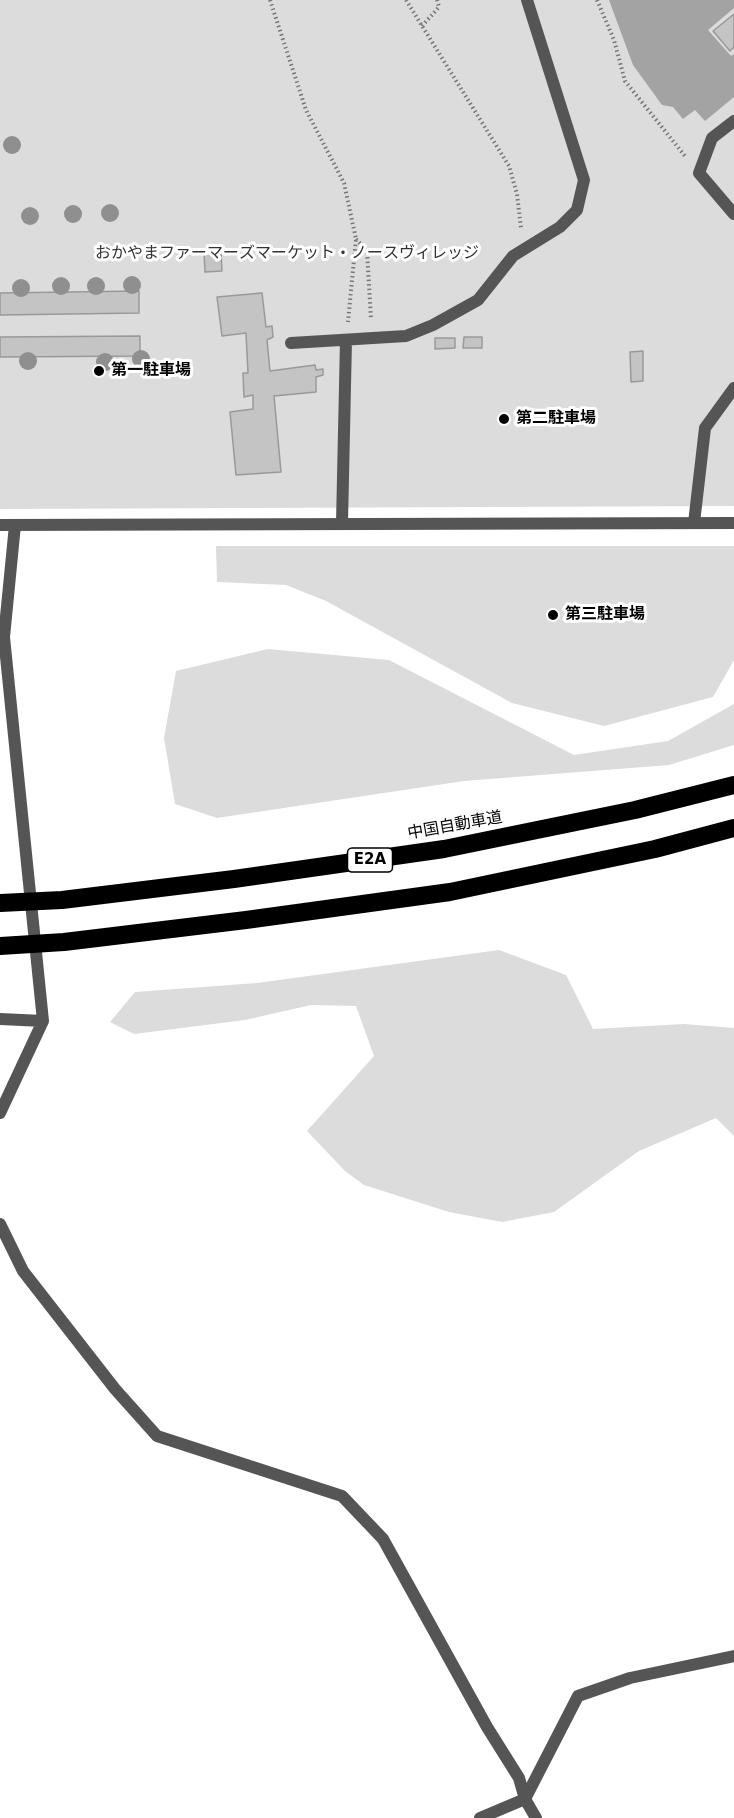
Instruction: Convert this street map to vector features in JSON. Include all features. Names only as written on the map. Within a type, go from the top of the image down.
[{"type":"highway","name":"中国自動車道","points":[[0,903],[62,900],[211,882],[444,849],[635,810],[734,785]]},
{"type":"highway","points":[[0,946],[75,940],[246,920],[450,892],[655,849],[734,828]]},
{"type":"street","points":[[291,343],[406,336],[433,325],[478,300],[513,256],[560,227],[577,210],[584,180],[527,0]]},
{"type":"street","points":[[734,121],[712,138],[699,173],[734,214]]},
{"type":"street","points":[[342,524],[346,340]]},
{"type":"street","points":[[694,523],[705,428],[734,388]]},
{"type":"street","points":[[0,525],[734,523]]},
{"type":"street","points":[[0,1113],[43,1021],[4,637],[15,525]]},
{"type":"street","points":[[0,1019],[43,1021]]},
{"type":"street","points":[[0,1224],[23,1271],[115,1389],[157,1436],[342,1496],[383,1539],[487,1727],[519,1778],[525,1799],[536,1818]]},
{"type":"street","points":[[480,1818],[525,1799],[578,1696],[630,1678],[734,1656]]},
{"type":"path","points":[[270,0],[306,110],[344,183],[356,239],[346,340]]},
{"type":"path","points":[[406,0],[509,166],[517,194],[524,249]]},
{"type":"path","points":[[422,26],[439,6],[437,0]]},
{"type":"path","points":[[597,0],[614,40],[625,81],[699,173]]},
{"type":"path","points":[[356,239],[367,250],[372,338]]},
{"type":"green space","name":"おかやまファーマーズマーケット・ノースヴィレッジ","points":[[0,0],[734,0],[734,506],[0,509]]},
{"type":"green space","name":"第三駐車場","points":[[216,546],[734,546],[734,660],[713,697],[604,726],[512,703],[326,601],[286,585],[217,582]]},
{"type":"green space","points":[[268,649],[389,660],[574,755],[668,741],[734,704],[734,745],[669,765],[464,781],[217,818],[175,804],[164,738],[176,671]]},
{"type":"green space","points":[[499,950],[566,975],[593,1029],[684,1024],[734,1028],[734,1136],[716,1118],[639,1151],[554,1212],[502,1222],[449,1212],[364,1185],[345,1171],[307,1131],[374,1056],[356,1006],[311,1005],[245,1020],[134,1034],[110,1022],[135,992],[257,983]]},
{"type":"shaded area","points":[[609,0],[734,0],[734,8],[708,30],[731,56],[734,54],[734,97],[705,121],[695,110],[683,119],[673,107],[662,105],[633,65]]},
{"type":"building","points":[[734,14],[734,47],[730,51],[713,31]]},
{"type":"building","points":[[204,251],[221,251],[222,271],[205,272]]},
{"type":"building","points":[[139,291],[139,313],[0,315],[0,293]]},
{"type":"building","points":[[262,293],[266,327],[272,326],[273,337],[267,340],[270,371],[315,365],[316,370],[323,369],[323,375],[316,377],[316,392],[274,396],[281,472],[236,475],[230,412],[253,409],[253,395],[244,397],[243,373],[248,373],[246,333],[222,336],[217,297]]},
{"type":"building","points":[[140,336],[140,356],[0,357],[0,337]]},
{"type":"building","points":[[464,337],[482,337],[482,348],[463,348]]},
{"type":"building","points":[[435,338],[455,338],[455,348],[435,349]]},
{"type":"building","points":[[643,351],[643,381],[631,382],[630,352]]},
{"type":"place","name":"第一駐車場","points":[[99,371]]},
{"type":"place","name":"第二駐車場","points":[[504,419]]},
{"type":"place","name":"第三駐車場","points":[[553,615]]}]
